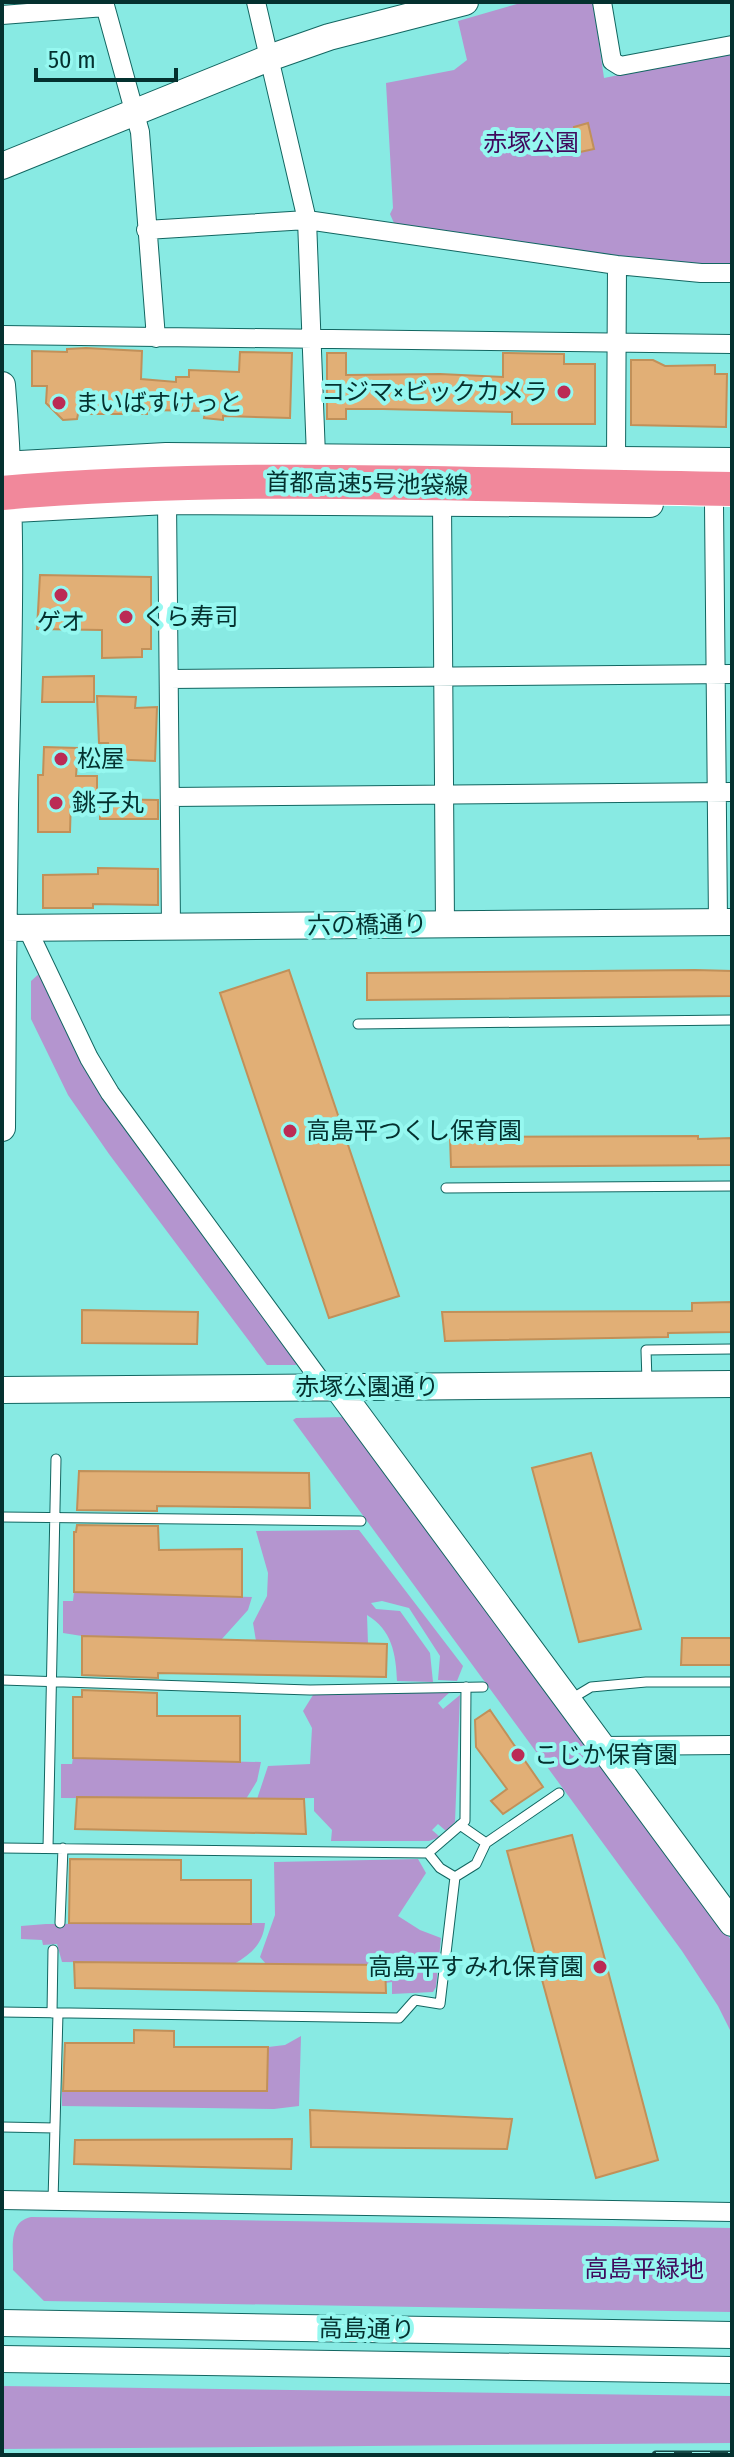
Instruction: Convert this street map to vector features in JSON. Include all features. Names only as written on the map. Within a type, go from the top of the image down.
[{"type":"highway","name":"首都高速5号池袋線","points":[[4,487],[167,470],[732,475]]},
{"type":"highway","name":"首都高速5号池袋線","points":[[4,487],[301,483],[726,500]]},
{"type":"street","points":[[256,2],[307,220],[316,456]]},
{"type":"street","points":[[602,2],[612,61],[620,66],[732,45]]},
{"type":"street","points":[[2,166],[269,58],[329,37],[457,3]]},
{"type":"street","points":[[2,15],[104,4],[140,132],[156,338]]},
{"type":"street","points":[[146,230],[307,220],[617,265],[732,273]]},
{"type":"street","points":[[616,460],[617,265]]},
{"type":"street","points":[[2,335],[732,344]]},
{"type":"street","points":[[2,385],[11,612],[3,885],[11,928],[2,1128]]},
{"type":"street","points":[[4,487],[166,456],[732,461]]},
{"type":"street","points":[[4,487],[167,501],[726,500],[725,922]]},
{"type":"street","points":[[167,501],[171,927]]},
{"type":"street","points":[[442,502],[445,924]]},
{"type":"street","points":[[169,679],[724,674]]},
{"type":"street","points":[[170,797],[725,792]]},
{"type":"street","name":"六の橋通り","points":[[11,928],[725,922]]},
{"type":"street","points":[[11,928],[110,1093],[568,1700],[732,1923]]},
{"type":"street","name":"赤塚公園通り","points":[[2,1390],[732,1384]]},
{"type":"street","points":[[602,1746],[732,1745]]},
{"type":"street","points":[[2,2200],[732,2212]]},
{"type":"street","name":"高島通り","points":[[2,2323],[732,2335]]},
{"type":"street","name":"高島通り","points":[[2,2359],[732,2370]]},
{"type":"lane","points":[[358,1024],[732,1020]]},
{"type":"lane","points":[[446,1188],[732,1186]]},
{"type":"lane","points":[[647,1385],[646,1350],[732,1349]]},
{"type":"lane","points":[[48,1848],[56,1459]]},
{"type":"lane","points":[[2,1517],[361,1521]]},
{"type":"lane","points":[[2,1680],[310,1690],[483,1687]]},
{"type":"lane","points":[[568,1700],[591,1687],[646,1682],[732,1682]]},
{"type":"lane","points":[[2,1848],[428,1853],[465,1821],[466,1687]]},
{"type":"lane","points":[[455,1877],[476,1864],[486,1843],[559,1793]]},
{"type":"lane","points":[[460,1825],[486,1843]]},
{"type":"lane","points":[[60,1923],[63,1848]]},
{"type":"lane","points":[[428,1853],[440,1868],[455,1877]]},
{"type":"lane","points":[[2,2012],[399,2018],[415,2000],[440,2004],[455,1877]]},
{"type":"lane","points":[[53,1950],[53,2201]]},
{"type":"lane","points":[[2,2127],[55,2128]]},
{"type":"green space","name":"赤塚公園","points":[[524,2],[593,2],[604,78],[732,52],[732,266],[678,265],[543,245],[397,230],[390,214],[393,208],[386,83],[454,70],[467,60],[458,21]]},
{"type":"green space","points":[[41,972],[86,1061],[298,1360],[296,1365],[267,1365],[68,1095],[31,1019],[31,981]]},
{"type":"green space","points":[[348,1417],[718,1919],[732,1942],[732,2034],[718,2006],[682,1951],[293,1420]]},
{"type":"green space","points":[[359,1530],[463,1666],[457,1681],[438,1680],[440,1656],[409,1608],[382,1601],[371,1603],[376,1609],[400,1611],[430,1653],[433,1682],[397,1681],[387,1635],[367,1615],[368,1644],[256,1641],[253,1623],[267,1596],[268,1573],[256,1531]]},
{"type":"green space","points":[[74,1592],[252,1597],[248,1610],[221,1640],[63,1633],[63,1601],[73,1601]]},
{"type":"green space","points":[[329,1690],[450,1692],[438,1703],[443,1709],[460,1695],[455,1822],[446,1831],[438,1824],[432,1830],[440,1837],[429,1841],[331,1841],[332,1830],[314,1811],[314,1798],[257,1799],[268,1766],[310,1764],[312,1728],[303,1711],[313,1695]]},
{"type":"green space","points":[[73,1758],[261,1762],[257,1781],[246,1799],[61,1798],[61,1764],[72,1764]]},
{"type":"green space","points":[[418,1859],[426,1873],[398,1916],[420,1930],[441,1938],[433,1992],[392,1994],[392,1982],[385,1983],[385,1965],[266,1964],[260,1957],[275,1915],[274,1862]]},
{"type":"green space","points":[[265,1923],[256,1947],[234,1964],[62,1962],[57,1944],[43,1945],[42,1940],[21,1939],[21,1926],[46,1924]]},
{"type":"green space","points":[[301,2036],[299,2106],[274,2109],[62,2106],[62,2091],[267,2091],[268,2047],[285,2045]]},
{"type":"green space","name":"高島平緑地","points":[[31,2217],[732,2228],[732,2312],[44,2301],[13,2270],[15,2231],[23,2220]]},
{"type":"green space","points":[[2,2386],[732,2396],[732,2443],[2,2449]]},
{"type":"building","points":[[588,123],[594,149],[580,152],[574,127]]},
{"type":"building","points":[[67,349],[142,351],[141,379],[176,382],[176,377],[189,377],[189,370],[239,372],[240,352],[292,353],[290,418],[223,416],[223,420],[204,418],[205,411],[147,410],[147,414],[78,414],[77,419],[63,420],[46,403],[47,386],[32,386],[32,351],[67,352]]},
{"type":"building","points":[[327,353],[346,353],[346,375],[503,377],[503,353],[564,354],[564,364],[595,364],[595,424],[512,424],[512,412],[383,409],[346,409],[346,419],[327,419]]},
{"type":"building","points":[[631,360],[653,360],[665,366],[715,365],[715,374],[727,374],[726,427],[631,425]]},
{"type":"building","points":[[40,575],[151,577],[151,649],[142,649],[142,657],[102,658],[102,630],[37,629]]},
{"type":"building","points":[[94,676],[94,702],[42,702],[43,677]]},
{"type":"building","points":[[97,696],[136,697],[135,708],[157,707],[155,761],[107,759],[108,743],[99,743]]},
{"type":"building","points":[[44,747],[78,748],[76,776],[97,776],[97,797],[71,797],[70,832],[38,832],[38,775],[43,775]]},
{"type":"building","points":[[100,799],[158,800],[158,819],[100,819]]},
{"type":"building","points":[[98,868],[158,869],[158,905],[93,904],[93,908],[43,908],[43,875],[98,874]]},
{"type":"building","points":[[289,970],[399,1296],[329,1318],[220,993]]},
{"type":"building","points":[[732,971],[732,996],[367,1000],[367,973]]},
{"type":"building","points":[[698,1136],[698,1139],[732,1138],[732,1165],[451,1167],[450,1137]]},
{"type":"building","points":[[732,1302],[732,1332],[668,1333],[668,1337],[445,1341],[442,1312],[692,1311],[692,1303]]},
{"type":"building","points":[[82,1310],[198,1312],[197,1344],[82,1343]]},
{"type":"building","points":[[591,1453],[641,1629],[579,1642],[532,1468]]},
{"type":"building","points":[[79,1471],[309,1473],[310,1508],[157,1506],[157,1511],[77,1510]]},
{"type":"building","points":[[77,1525],[158,1526],[159,1550],[242,1549],[242,1597],[74,1592],[74,1532]]},
{"type":"building","points":[[82,1636],[387,1644],[386,1677],[158,1673],[158,1678],[82,1675]]},
{"type":"building","points":[[682,1638],[732,1638],[732,1665],[681,1665]]},
{"type":"building","points":[[82,1690],[157,1693],[157,1716],[240,1716],[240,1762],[73,1758],[73,1697],[82,1697]]},
{"type":"building","points":[[490,1710],[543,1787],[503,1814],[491,1801],[507,1789],[476,1747],[475,1720]]},
{"type":"building","points":[[77,1797],[304,1799],[306,1834],[75,1829]]},
{"type":"building","points":[[572,1835],[658,2160],[596,2178],[507,1851]]},
{"type":"building","points":[[70,1859],[181,1860],[181,1880],[251,1880],[251,1924],[69,1923]]},
{"type":"building","points":[[74,1962],[385,1965],[386,1993],[75,1988]]},
{"type":"building","points":[[134,2030],[174,2031],[174,2047],[268,2047],[267,2091],[63,2091],[65,2043],[134,2043]]},
{"type":"building","points":[[310,2110],[512,2119],[507,2149],[311,2147]]},
{"type":"building","points":[[292,2139],[291,2169],[74,2164],[75,2140]]},
{"type":"railway","points":[[656,2455],[732,2455]]},
{"type":"place","name":"コジマ×ビックカメラ","points":[[564,392]]},
{"type":"place","name":"まいばすけっと","points":[[59,403]]},
{"type":"place","name":"ゲオ","points":[[61,595]]},
{"type":"place","name":"くら寿司","points":[[126,617]]},
{"type":"place","name":"松屋","points":[[61,759]]},
{"type":"place","name":"銚子丸","points":[[56,803]]},
{"type":"place","name":"高島平つくし保育園","points":[[290,1131]]},
{"type":"place","name":"こじか保育園","points":[[518,1755]]},
{"type":"place","name":"高島平すみれ保育園","points":[[600,1967]]}]
